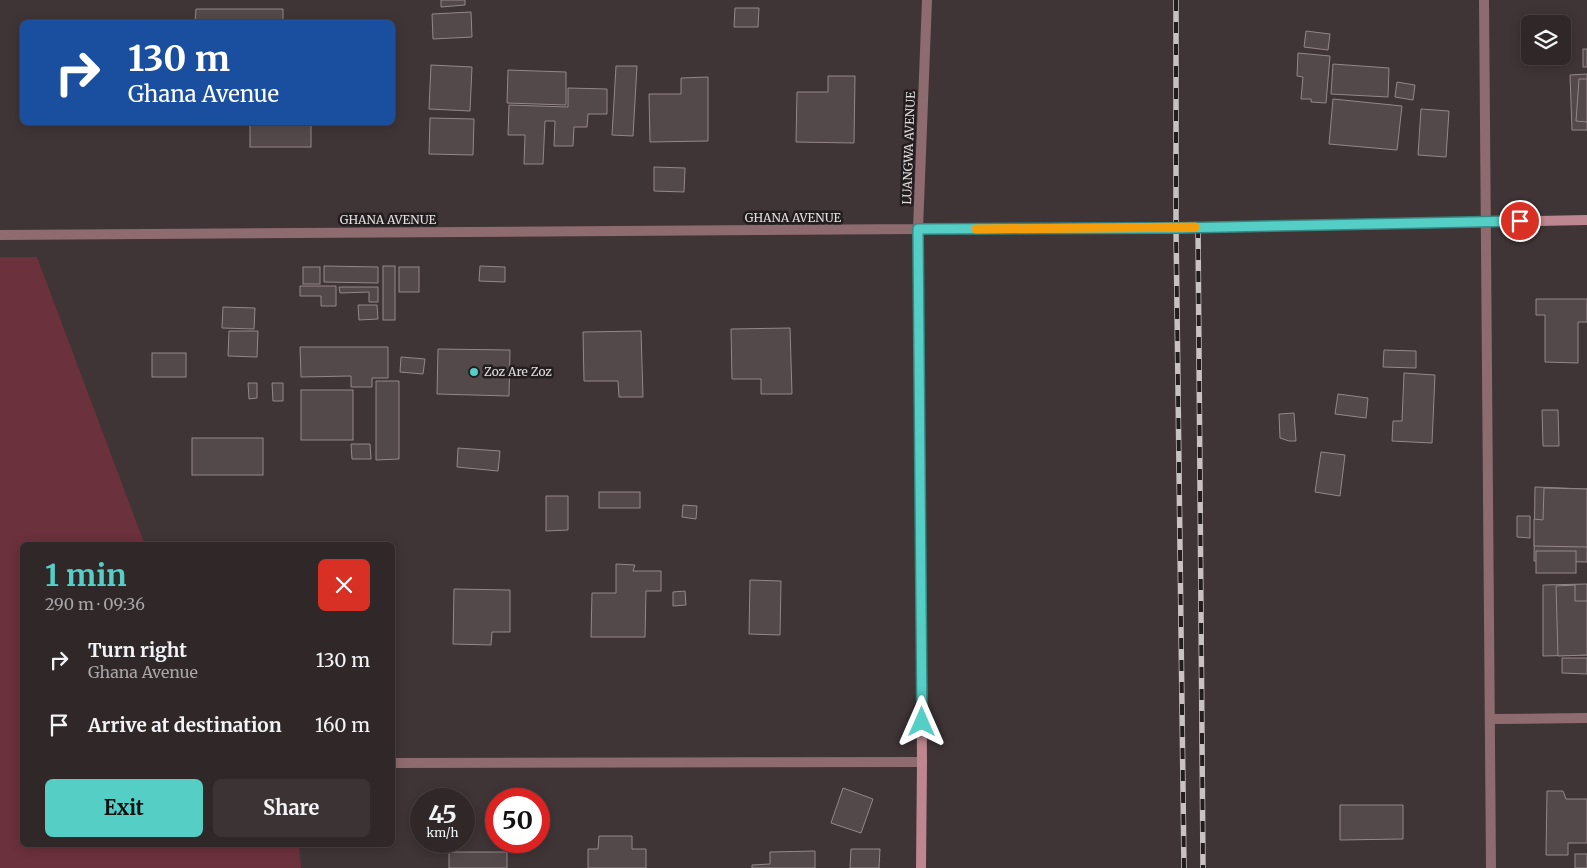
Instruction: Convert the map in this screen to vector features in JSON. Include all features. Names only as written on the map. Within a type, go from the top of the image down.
[{"type":"main road","name":"GHANA AVENUE","points":[[918,229],[1176,228],[1587,220]]},
{"type":"main road","name":"LUANGWA AVENUE","points":[[918,229],[921,868]]},
{"type":"street","name":"LUANGWA AVENUE","points":[[918,229],[927,0]]},
{"type":"street","points":[[1484,0],[1491,868]]},
{"type":"street","name":"GHANA AVENUE","points":[[0,236],[918,229]]},
{"type":"street","points":[[1490,719],[1587,718]]},
{"type":"street","points":[[395,763],[922,762]]},
{"type":"shaded area","points":[[0,257],[37,257],[144,542],[20,542],[20,847],[299,847],[301,868],[0,868]]},
{"type":"building","points":[[441,0],[465,0],[465,5],[441,7]]},
{"type":"building","points":[[735,8],[759,8],[758,27],[734,27]]},
{"type":"building","points":[[196,9],[283,9],[283,20],[195,20]]},
{"type":"building","points":[[471,12],[472,37],[433,39],[432,14]]},
{"type":"building","points":[[1306,31],[1330,34],[1328,50],[1304,47]]},
{"type":"building","points":[[1583,49],[1587,49],[1587,67],[1583,67]]},
{"type":"building","points":[[1298,53],[1330,56],[1326,103],[1311,102],[1311,99],[1301,99],[1303,77],[1297,76]]},
{"type":"building","points":[[1333,64],[1389,68],[1388,97],[1331,94]]},
{"type":"building","points":[[431,65],[472,67],[470,111],[429,109]]},
{"type":"building","points":[[616,66],[637,66],[633,136],[612,135]]},
{"type":"building","points":[[508,70],[566,72],[566,105],[507,103]]},
{"type":"building","points":[[1587,74],[1587,130],[1572,130],[1570,75]]},
{"type":"building","points":[[828,76],[855,76],[854,143],[796,142],[797,92],[828,92]]},
{"type":"building","points":[[708,77],[708,141],[650,142],[649,94],[681,94],[681,78]]},
{"type":"building","points":[[1579,79],[1587,79],[1587,122],[1576,121]]},
{"type":"building","points":[[1397,82],[1415,85],[1413,100],[1395,97]]},
{"type":"building","points":[[568,88],[607,89],[607,114],[588,114],[587,127],[574,127],[573,146],[554,146],[555,121],[545,121],[543,164],[524,164],[525,135],[508,135],[509,105],[568,107]]},
{"type":"building","points":[[1333,99],[1402,106],[1397,150],[1329,144]]},
{"type":"building","points":[[1421,109],[1449,111],[1446,157],[1418,155]]},
{"type":"building","points":[[430,118],[474,119],[473,155],[429,154]]},
{"type":"building","points":[[250,125],[311,125],[311,147],[250,147]]},
{"type":"building","points":[[654,167],[685,168],[684,192],[654,191]]},
{"type":"building","points":[[324,266],[378,267],[378,283],[324,282]]},
{"type":"building","points":[[383,266],[395,266],[395,320],[383,320]]},
{"type":"building","points":[[480,266],[505,267],[505,282],[479,281]]},
{"type":"building","points":[[303,267],[320,267],[320,284],[303,284]]},
{"type":"building","points":[[399,267],[419,267],[419,292],[399,292]]},
{"type":"building","points":[[300,286],[336,286],[336,306],[321,306],[321,296],[300,296]]},
{"type":"building","points":[[339,287],[378,287],[378,302],[369,302],[369,292],[340,293]]},
{"type":"building","points":[[1536,299],[1587,299],[1587,322],[1578,322],[1578,363],[1545,362],[1545,315],[1536,315]]},
{"type":"building","points":[[358,305],[377,305],[378,319],[359,320]]},
{"type":"building","points":[[223,307],[255,308],[254,329],[222,328]]},
{"type":"building","points":[[790,328],[792,394],[761,394],[761,379],[732,379],[731,329]]},
{"type":"building","points":[[229,331],[258,331],[257,357],[228,356]]},
{"type":"building","points":[[641,331],[643,397],[619,397],[618,381],[584,381],[583,332]]},
{"type":"building","points":[[300,347],[388,347],[388,378],[372,378],[372,387],[351,387],[351,376],[301,377]]},
{"type":"building","name":"Zoz Are Zoz","points":[[438,349],[510,350],[509,396],[437,394]]},
{"type":"building","points":[[1384,350],[1416,351],[1416,368],[1383,367]]},
{"type":"building","points":[[152,353],[186,353],[186,377],[152,377]]},
{"type":"building","points":[[401,357],[425,359],[423,374],[400,372]]},
{"type":"building","points":[[1404,373],[1435,375],[1432,443],[1392,441],[1393,421],[1402,421]]},
{"type":"building","points":[[376,381],[399,381],[399,459],[376,460]]},
{"type":"building","points":[[248,383],[257,383],[257,398],[249,399]]},
{"type":"building","points":[[272,383],[283,383],[283,401],[273,401]]},
{"type":"building","points":[[301,390],[353,390],[353,440],[301,440]]},
{"type":"building","points":[[1338,394],[1368,398],[1366,418],[1335,414]]},
{"type":"building","points":[[1542,410],[1558,410],[1559,446],[1543,446]]},
{"type":"building","points":[[1294,413],[1296,441],[1280,438],[1279,414]]},
{"type":"building","points":[[192,438],[263,438],[263,475],[192,475]]},
{"type":"building","points":[[351,444],[370,444],[371,459],[352,459]]},
{"type":"building","points":[[458,448],[500,451],[498,471],[457,467]]},
{"type":"building","points":[[1321,452],[1345,455],[1340,496],[1315,492]]},
{"type":"building","points":[[1535,487],[1587,489],[1587,562],[1534,561]]},
{"type":"building","points":[[1544,488],[1587,489],[1587,547],[1534,546],[1534,519],[1543,520]]},
{"type":"building","points":[[599,492],[640,492],[640,508],[599,508]]},
{"type":"building","points":[[546,496],[568,496],[568,530],[546,531]]},
{"type":"building","points":[[683,505],[697,506],[696,519],[682,517]]},
{"type":"building","points":[[1517,516],[1530,516],[1530,538],[1517,537]]},
{"type":"building","points":[[1536,551],[1576,551],[1576,573],[1536,573]]},
{"type":"building","points":[[616,564],[635,565],[633,571],[661,571],[661,591],[646,591],[645,637],[591,637],[592,593],[616,593]]},
{"type":"building","points":[[750,580],[781,581],[780,635],[749,634]]},
{"type":"building","points":[[1587,584],[1587,655],[1543,656],[1543,585]]},
{"type":"building","points":[[1575,585],[1575,601],[1587,601],[1587,655],[1558,656],[1556,586]]},
{"type":"building","points":[[454,589],[510,590],[510,632],[492,632],[491,645],[453,644]]},
{"type":"building","points":[[685,591],[686,605],[673,606],[673,592]]},
{"type":"building","points":[[1562,658],[1587,658],[1587,674],[1562,673]]},
{"type":"building","points":[[843,788],[873,799],[861,833],[831,823]]},
{"type":"building","points":[[1547,791],[1563,791],[1566,799],[1587,799],[1587,843],[1568,843],[1568,855],[1546,855]]},
{"type":"building","points":[[1340,805],[1403,805],[1403,839],[1340,840]]},
{"type":"building","points":[[599,836],[632,836],[632,849],[646,849],[646,868],[588,868],[588,849],[598,849]]},
{"type":"building","points":[[851,849],[880,849],[879,868],[850,868]]},
{"type":"building","points":[[815,851],[815,868],[752,868],[752,865],[770,864],[770,852]]},
{"type":"building","points":[[449,853],[507,853],[507,868],[449,868]]},
{"type":"building","points":[[1575,854],[1587,854],[1587,868],[1575,868]]},
{"type":"railway","points":[[1176,0],[1176,228],[1184,868]]},
{"type":"railway","points":[[1198,227],[1203,868]]},
{"type":"slow traffic","points":[[976,229],[1195,227]]},
{"type":"place","name":"Zoz Are Zoz","points":[[474,372]]},
{"type":"route","points":[[922,722],[918,229],[1176,228],[1520,221]]}]
